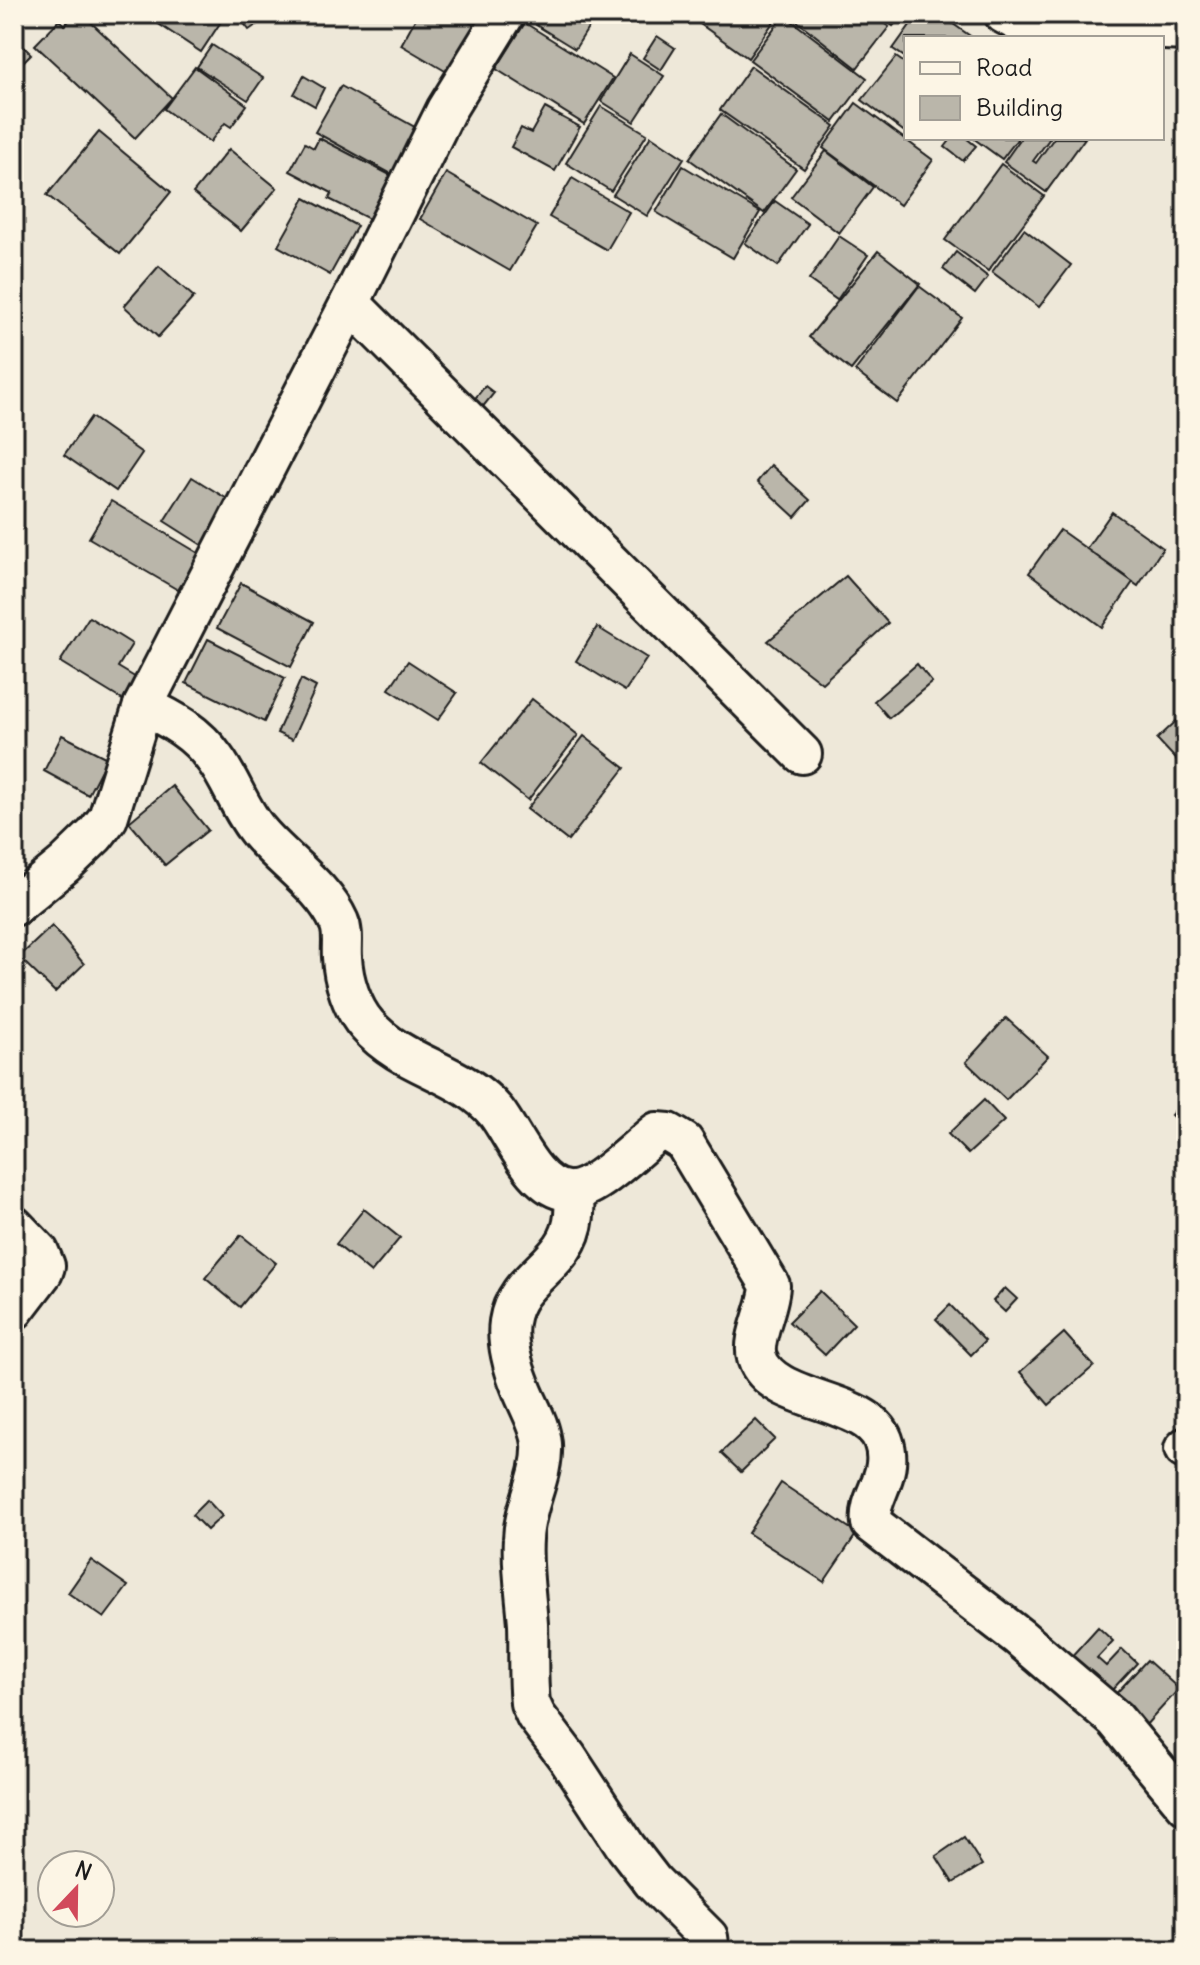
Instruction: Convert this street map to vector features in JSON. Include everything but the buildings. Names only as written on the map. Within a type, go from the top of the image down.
[{"type":"street","points":[[14,906],[65,864],[108,818],[143,706],[446,110],[505,14]]},
{"type":"street","points":[[1004,14],[1030,28],[1057,30],[1081,26],[1100,31],[1123,21],[1164,30],[1186,31]]},
{"type":"street","points":[[350,303],[802,754]]},
{"type":"street","points":[[143,706],[176,721],[192,734],[215,759],[237,802],[258,831],[333,907],[343,929],[342,960],[349,993],[364,1022],[385,1044],[408,1059],[478,1094],[496,1113],[530,1165],[543,1179],[561,1189],[573,1191],[593,1183],[657,1132],[669,1133],[684,1142],[770,1285],[770,1299],[757,1342],[757,1357],[763,1368],[774,1380],[862,1418],[881,1436],[886,1458],[885,1476],[870,1516],[871,1523],[1019,1637],[1115,1719],[1186,1805]]},
{"type":"street","points":[[573,1191],[576,1211],[571,1234],[565,1246],[520,1296],[509,1323],[516,1373],[542,1440],[541,1466],[530,1497],[522,1540],[530,1703],[626,1847],[653,1882],[708,1937],[710,1951]]},
{"type":"street","points":[[14,1226],[39,1252],[45,1266],[14,1310]]}]
